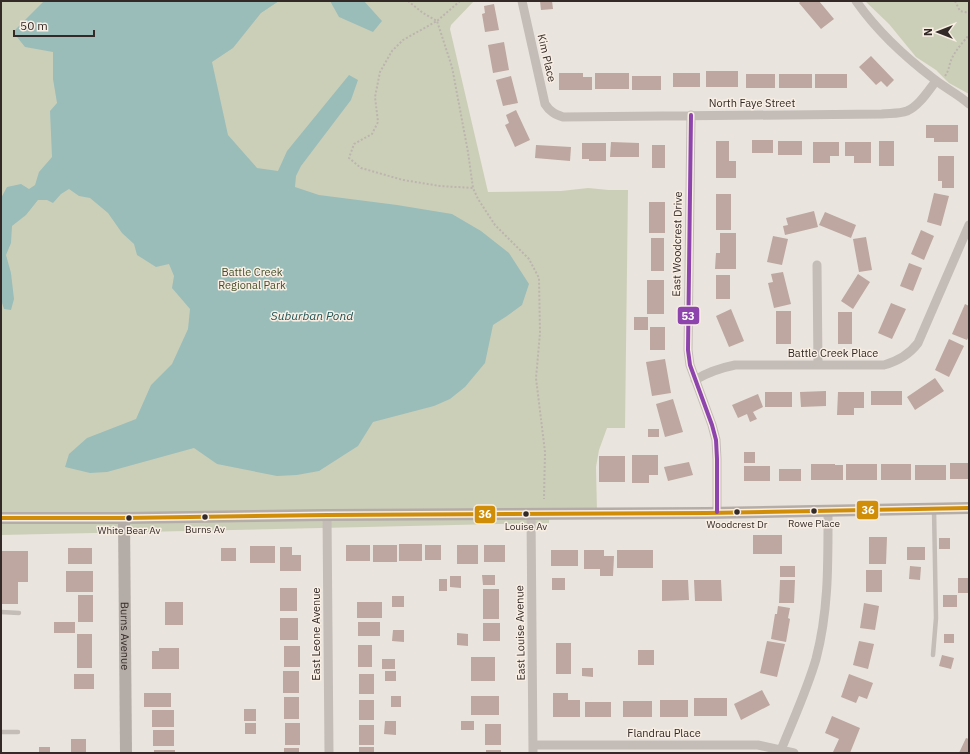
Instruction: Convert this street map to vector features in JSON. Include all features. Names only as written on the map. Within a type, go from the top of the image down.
[{"type":"street","name":"Kim Place","points":[[522,1],[545,104],[549,111],[556,114]]},
{"type":"street","points":[[856,1],[864,13],[889,40],[918,67],[969,104]]},
{"type":"street","name":"North Faye Street","points":[[556,114],[563,116],[882,114],[909,110],[938,82]]},
{"type":"street","name":"East Woodcrest Drive","points":[[691,115],[688,350],[694,380],[712,425],[716,440],[718,459],[717,512]]},
{"type":"street","name":"Battle Creek Place","points":[[694,380],[719,368],[735,365],[884,365],[895,362],[906,356],[918,343],[967,236],[969,225]]},
{"type":"street","points":[[817,265],[818,365]]},
{"type":"street","points":[[1,518],[124,518],[327,514],[531,514],[828,511],[969,508]]},
{"type":"street","points":[[781,750],[806,690],[816,660],[823,629],[827,587],[828,511]]},
{"type":"street","name":"East Leone Avenue","points":[[327,514],[329,753]]},
{"type":"street","name":"East Louise Avenue","points":[[531,514],[533,749]]},
{"type":"street","name":"Burns Avenue","points":[[124,518],[126,753]]},
{"type":"street","name":"Flandrau Place","points":[[533,749],[758,745],[794,753]]},
{"type":"lane","points":[[933,655],[936,618],[934,509]]},
{"type":"lane","points":[[1,612],[20,613]]},
{"type":"lane","points":[[1,732],[18,732]]},
{"type":"path","points":[[408,1],[423,13],[437,21],[452,67],[468,152],[473,188],[478,199],[495,225],[529,260],[539,278],[540,333],[536,378],[545,452],[544,499]]},
{"type":"path","points":[[460,1],[437,21],[403,40],[392,51],[380,72],[375,97],[378,122],[372,134],[354,144],[349,158],[361,168],[403,180],[440,186],[473,188]]},
{"type":"path","points":[[955,1],[960,11],[969,13]]},
{"type":"path","points":[[938,82],[947,74],[952,59],[969,35]]},
{"type":"green space","name":"Battle Creek Regional Park","points":[[1,1],[474,1],[451,25],[450,29],[488,192],[561,191],[588,188],[628,190],[625,428],[607,428],[599,450],[596,467],[597,511],[549,512],[549,523],[1,535]]},
{"type":"green space","points":[[865,1],[969,1],[969,94],[949,83],[936,70],[916,57],[889,24]]},
{"type":"water","name":"Suburban Pond","points":[[44,1],[279,1],[261,13],[233,48],[212,62],[228,135],[257,168],[278,171],[287,151],[349,75],[358,80],[351,100],[301,166],[296,176],[295,187],[319,195],[452,214],[481,231],[509,253],[529,284],[522,305],[493,325],[485,363],[465,387],[450,399],[434,406],[373,422],[358,446],[319,471],[297,475],[277,476],[217,464],[194,448],[107,472],[90,473],[65,467],[69,454],[87,438],[136,419],[151,385],[172,364],[188,329],[190,309],[172,288],[174,276],[169,264],[156,267],[137,255],[134,244],[122,233],[108,213],[90,198],[79,196],[69,189],[61,194],[53,203],[47,200],[38,200],[26,215],[12,226],[11,243],[6,255],[11,273],[14,299],[11,310],[4,309],[1,300],[1,198],[7,187],[21,184],[29,189],[35,185],[39,172],[52,157],[50,111],[57,103],[53,79],[53,52],[25,47],[13,32]]},
{"type":"water","points":[[330,1],[364,1],[382,21],[373,32],[339,17]]},
{"type":"building","points":[[540,1],[552,1],[553,9],[541,10]]},
{"type":"building","points":[[801,1],[819,1],[834,19],[821,29],[799,3]]},
{"type":"building","points":[[494,4],[499,30],[485,32],[482,14],[485,13],[484,6]]},
{"type":"building","points":[[504,42],[509,70],[493,73],[488,45]]},
{"type":"building","points":[[871,56],[894,80],[887,87],[881,81],[876,85],[859,67]]},
{"type":"building","points":[[706,71],[738,71],[738,87],[706,87]]},
{"type":"building","points":[[559,73],[583,73],[583,77],[592,77],[592,90],[559,90]]},
{"type":"building","points":[[595,73],[629,73],[629,89],[595,89]]},
{"type":"building","points":[[673,73],[700,73],[700,87],[673,87]]},
{"type":"building","points":[[746,74],[775,74],[775,88],[746,88]]},
{"type":"building","points":[[779,74],[812,74],[812,88],[779,88]]},
{"type":"building","points":[[815,74],[847,74],[847,88],[815,88]]},
{"type":"building","points":[[511,76],[518,103],[503,106],[496,80]]},
{"type":"building","points":[[632,76],[661,76],[661,90],[632,90]]},
{"type":"building","points":[[516,110],[530,140],[515,147],[505,125],[509,123],[506,115]]},
{"type":"building","points":[[926,125],[958,125],[958,142],[934,142],[934,138],[926,138]]},
{"type":"building","points":[[752,140],[773,140],[773,153],[752,153]]},
{"type":"building","points":[[716,141],[729,141],[729,161],[736,161],[736,178],[716,178]]},
{"type":"building","points":[[778,141],[802,141],[802,155],[778,155]]},
{"type":"building","points":[[879,141],[894,141],[894,166],[879,166]]},
{"type":"building","points":[[611,142],[639,143],[639,157],[610,157]]},
{"type":"building","points":[[813,142],[839,142],[839,156],[830,156],[830,163],[813,163]]},
{"type":"building","points":[[845,142],[871,142],[871,163],[854,163],[854,156],[845,156]]},
{"type":"building","points":[[582,143],[606,143],[606,161],[589,161],[589,159],[582,159]]},
{"type":"building","points":[[536,145],[571,147],[570,161],[535,158]]},
{"type":"building","points":[[652,145],[665,145],[665,168],[652,168]]},
{"type":"building","points":[[938,156],[954,156],[954,188],[942,188],[942,181],[938,181]]},
{"type":"building","points":[[934,193],[949,196],[941,226],[927,222]]},
{"type":"building","points":[[716,194],[731,194],[731,230],[716,230]]},
{"type":"building","points":[[649,202],[665,202],[665,233],[649,233]]},
{"type":"building","points":[[814,211],[818,227],[785,235],[783,226],[788,225],[786,218]]},
{"type":"building","points":[[825,212],[856,225],[851,238],[819,225]]},
{"type":"building","points":[[921,230],[934,236],[924,260],[911,254]]},
{"type":"building","points":[[720,233],[736,233],[736,269],[715,269],[716,253],[720,253]]},
{"type":"building","points":[[773,236],[788,239],[782,265],[767,262]]},
{"type":"building","points":[[866,237],[872,270],[859,272],[853,239]]},
{"type":"building","points":[[651,238],[664,238],[664,271],[651,271]]},
{"type":"building","points":[[909,263],[922,268],[913,291],[900,286]]},
{"type":"building","points":[[783,272],[791,304],[774,308],[768,283],[773,282],[771,274]]},
{"type":"building","points":[[858,274],[870,282],[853,309],[841,301]]},
{"type":"building","points":[[716,275],[730,275],[730,299],[716,299]]},
{"type":"building","points":[[647,280],[664,280],[664,314],[647,314]]},
{"type":"building","points":[[891,303],[906,309],[892,339],[878,333]]},
{"type":"building","points":[[965,304],[969,306],[969,336],[967,340],[952,334]]},
{"type":"building","points":[[731,309],[744,341],[729,347],[716,316]]},
{"type":"building","points":[[776,311],[791,311],[791,344],[776,344]]},
{"type":"building","points":[[838,312],[852,312],[852,344],[838,344]]},
{"type":"building","points":[[634,317],[648,317],[648,330],[634,330]]},
{"type":"building","points":[[650,327],[665,327],[665,350],[650,350]]},
{"type":"building","points":[[949,339],[964,346],[949,377],[935,370]]},
{"type":"building","points":[[665,359],[671,393],[652,396],[646,362]]},
{"type":"building","points":[[935,378],[944,391],[915,410],[907,397]]},
{"type":"building","points":[[826,391],[826,406],[801,407],[800,392]]},
{"type":"building","points":[[871,391],[902,391],[902,405],[871,405]]},
{"type":"building","points":[[765,392],[792,392],[792,407],[765,407]]},
{"type":"building","points":[[838,392],[864,392],[864,408],[854,408],[854,415],[837,415]]},
{"type":"building","points":[[758,394],[763,407],[753,412],[757,419],[750,422],[747,414],[738,418],[732,405]]},
{"type":"building","points":[[673,399],[683,432],[665,437],[656,404]]},
{"type":"building","points":[[648,429],[659,429],[659,437],[648,437]]},
{"type":"building","points":[[744,452],[755,452],[755,463],[744,463]]},
{"type":"building","points":[[632,455],[658,455],[658,475],[649,475],[649,483],[632,483]]},
{"type":"building","points":[[599,456],[625,456],[625,482],[599,482]]},
{"type":"building","points":[[689,462],[693,475],[668,481],[664,467]]},
{"type":"building","points":[[950,463],[969,463],[969,479],[950,479]]},
{"type":"building","points":[[811,464],[843,465],[843,480],[811,480]]},
{"type":"building","points":[[846,464],[877,464],[877,480],[846,480]]},
{"type":"building","points":[[881,464],[911,464],[911,480],[881,480]]},
{"type":"building","points":[[915,465],[946,465],[946,480],[915,480]]},
{"type":"building","points":[[744,466],[770,466],[770,481],[744,481]]},
{"type":"building","points":[[779,469],[801,469],[801,481],[779,481]]},
{"type":"building","points":[[753,535],[782,535],[782,554],[753,554]]},
{"type":"building","points":[[869,537],[887,537],[886,564],[869,564]]},
{"type":"building","points":[[939,538],[950,538],[950,549],[939,549]]},
{"type":"building","points":[[399,544],[422,544],[422,561],[399,561]]},
{"type":"building","points":[[346,545],[370,545],[370,561],[346,561]]},
{"type":"building","points":[[373,545],[397,545],[397,562],[373,562]]},
{"type":"building","points":[[425,545],[441,545],[441,560],[425,560]]},
{"type":"building","points":[[457,545],[478,545],[478,564],[457,564]]},
{"type":"building","points":[[484,545],[505,545],[505,562],[484,562]]},
{"type":"building","points":[[250,546],[275,546],[275,563],[250,563]]},
{"type":"building","points":[[280,547],[292,547],[292,555],[301,555],[301,571],[280,571]]},
{"type":"building","points":[[907,547],[925,547],[925,560],[907,560]]},
{"type":"building","points":[[68,548],[92,548],[92,564],[68,564]]},
{"type":"building","points":[[221,548],[236,548],[236,561],[221,561]]},
{"type":"building","points":[[551,550],[578,550],[578,566],[551,566]]},
{"type":"building","points":[[584,550],[604,550],[604,556],[614,556],[613,576],[600,576],[600,569],[584,569]]},
{"type":"building","points":[[617,550],[653,550],[653,568],[617,568]]},
{"type":"building","points":[[1,551],[28,551],[28,582],[18,582],[18,604],[1,604]]},
{"type":"building","points":[[780,566],[795,566],[795,577],[780,577]]},
{"type":"building","points":[[910,566],[921,567],[920,580],[909,579]]},
{"type":"building","points":[[866,570],[882,570],[882,592],[866,592]]},
{"type":"building","points":[[66,571],[93,571],[93,592],[66,592]]},
{"type":"building","points":[[482,575],[495,575],[495,585],[483,585]]},
{"type":"building","points":[[450,576],[461,576],[461,588],[450,587]]},
{"type":"building","points":[[552,578],[565,578],[565,590],[552,590]]},
{"type":"building","points":[[958,578],[969,578],[969,593],[958,593]]},
{"type":"building","points":[[439,579],[447,579],[447,591],[439,591]]},
{"type":"building","points":[[662,580],[688,580],[689,600],[662,601]]},
{"type":"building","points":[[694,580],[721,580],[722,601],[695,601]]},
{"type":"building","points":[[780,580],[795,580],[794,603],[779,603]]},
{"type":"building","points":[[280,588],[297,588],[297,611],[280,611]]},
{"type":"building","points":[[483,589],[499,589],[499,619],[483,619]]},
{"type":"building","points":[[78,595],[93,595],[93,622],[78,622]]},
{"type":"building","points":[[943,595],[957,595],[957,607],[943,607]]},
{"type":"building","points":[[392,596],[404,596],[404,607],[392,607]]},
{"type":"building","points":[[165,602],[183,602],[183,625],[165,625]]},
{"type":"building","points":[[357,602],[382,602],[382,618],[357,618]]},
{"type":"building","points":[[864,603],[879,606],[875,630],[860,628]]},
{"type":"building","points":[[778,606],[790,608],[788,618],[790,619],[786,642],[771,639],[775,614],[777,614]]},
{"type":"building","points":[[280,618],[298,618],[298,640],[280,640]]},
{"type":"building","points":[[54,622],[75,622],[75,633],[54,633]]},
{"type":"building","points":[[358,622],[380,622],[380,636],[358,636]]},
{"type":"building","points":[[483,623],[500,623],[500,641],[483,641]]},
{"type":"building","points":[[393,630],[404,630],[404,642],[392,641]]},
{"type":"building","points":[[457,633],[468,634],[468,646],[457,645]]},
{"type":"building","points":[[77,634],[92,634],[92,668],[77,668]]},
{"type":"building","points":[[944,634],[954,634],[954,643],[944,643]]},
{"type":"building","points":[[767,641],[785,644],[777,677],[760,673]]},
{"type":"building","points":[[859,641],[874,644],[868,669],[853,665]]},
{"type":"building","points":[[556,643],[571,643],[571,674],[556,674]]},
{"type":"building","points":[[358,645],[372,645],[372,667],[358,667]]},
{"type":"building","points":[[284,646],[300,646],[300,667],[284,667]]},
{"type":"building","points":[[159,648],[179,648],[179,669],[152,669],[152,651],[159,651]]},
{"type":"building","points":[[638,650],[654,650],[654,665],[638,665]]},
{"type":"building","points":[[942,655],[954,658],[951,669],[939,666]]},
{"type":"building","points":[[471,657],[495,657],[495,681],[471,681]]},
{"type":"building","points":[[382,659],[395,659],[395,669],[382,669]]},
{"type":"building","points":[[582,668],[593,668],[593,677],[582,676]]},
{"type":"building","points":[[283,671],[299,671],[299,693],[283,693]]},
{"type":"building","points":[[385,671],[396,671],[396,681],[385,681]]},
{"type":"building","points":[[74,674],[94,674],[94,689],[74,689]]},
{"type":"building","points":[[359,674],[374,674],[374,694],[359,694]]},
{"type":"building","points":[[849,674],[873,683],[867,699],[859,696],[856,703],[841,697]]},
{"type":"building","points":[[762,690],[770,705],[741,720],[734,704]]},
{"type":"building","points":[[144,693],[171,693],[171,707],[144,707]]},
{"type":"building","points":[[553,693],[568,693],[568,700],[580,700],[580,717],[553,717]]},
{"type":"building","points":[[391,696],[401,696],[401,707],[391,707]]},
{"type":"building","points":[[471,696],[499,696],[499,715],[471,715]]},
{"type":"building","points":[[284,697],[299,697],[299,719],[284,719]]},
{"type":"building","points":[[694,698],[727,698],[727,716],[694,716]]},
{"type":"building","points":[[359,700],[374,700],[374,720],[359,720]]},
{"type":"building","points":[[660,700],[688,700],[688,717],[660,717]]},
{"type":"building","points":[[623,701],[652,701],[652,717],[623,717]]},
{"type":"building","points":[[585,702],[611,702],[611,717],[585,717]]},
{"type":"building","points":[[244,709],[256,709],[256,721],[244,721]]},
{"type":"building","points":[[152,710],[174,710],[174,727],[152,727]]},
{"type":"building","points":[[832,716],[860,728],[850,753],[833,752],[839,739],[825,733]]},
{"type":"building","points":[[385,721],[396,721],[396,735],[384,734]]},
{"type":"building","points":[[461,721],[474,721],[474,730],[461,730]]},
{"type":"building","points":[[245,723],[256,723],[256,734],[245,734]]},
{"type":"building","points":[[285,723],[300,723],[300,745],[285,745]]},
{"type":"building","points":[[485,724],[501,724],[501,745],[485,745]]},
{"type":"building","points":[[359,725],[374,725],[374,745],[359,745]]},
{"type":"building","points":[[153,730],[174,730],[174,746],[153,746]]},
{"type":"building","points":[[966,738],[969,739],[969,753],[959,753]]},
{"type":"building","points":[[71,739],[86,739],[86,753],[71,753]]},
{"type":"building","points":[[39,747],[50,747],[50,753],[39,753]]},
{"type":"building","points":[[359,747],[374,747],[374,753],[359,753]]},
{"type":"building","points":[[284,748],[299,748],[299,753],[284,753]]},
{"type":"building","points":[[154,750],[175,750],[175,753],[154,753]]},
{"type":"building","points":[[486,750],[501,750],[501,753],[486,753]]},
{"type":"transit line","name":"53","points":[[691,115],[688,350],[690,365],[716,440],[717,512]]},
{"type":"transit line","name":"36","points":[[1,518],[707,513],[969,508]]},
{"type":"place","name":"Rowe Place","points":[[814,511]]},
{"type":"place","name":"Woodcrest Dr","points":[[737,512]]},
{"type":"place","name":"Louise Av","points":[[526,514]]},
{"type":"place","name":"Burns Av","points":[[205,517]]},
{"type":"place","name":"White Bear Av","points":[[129,518]]}]
